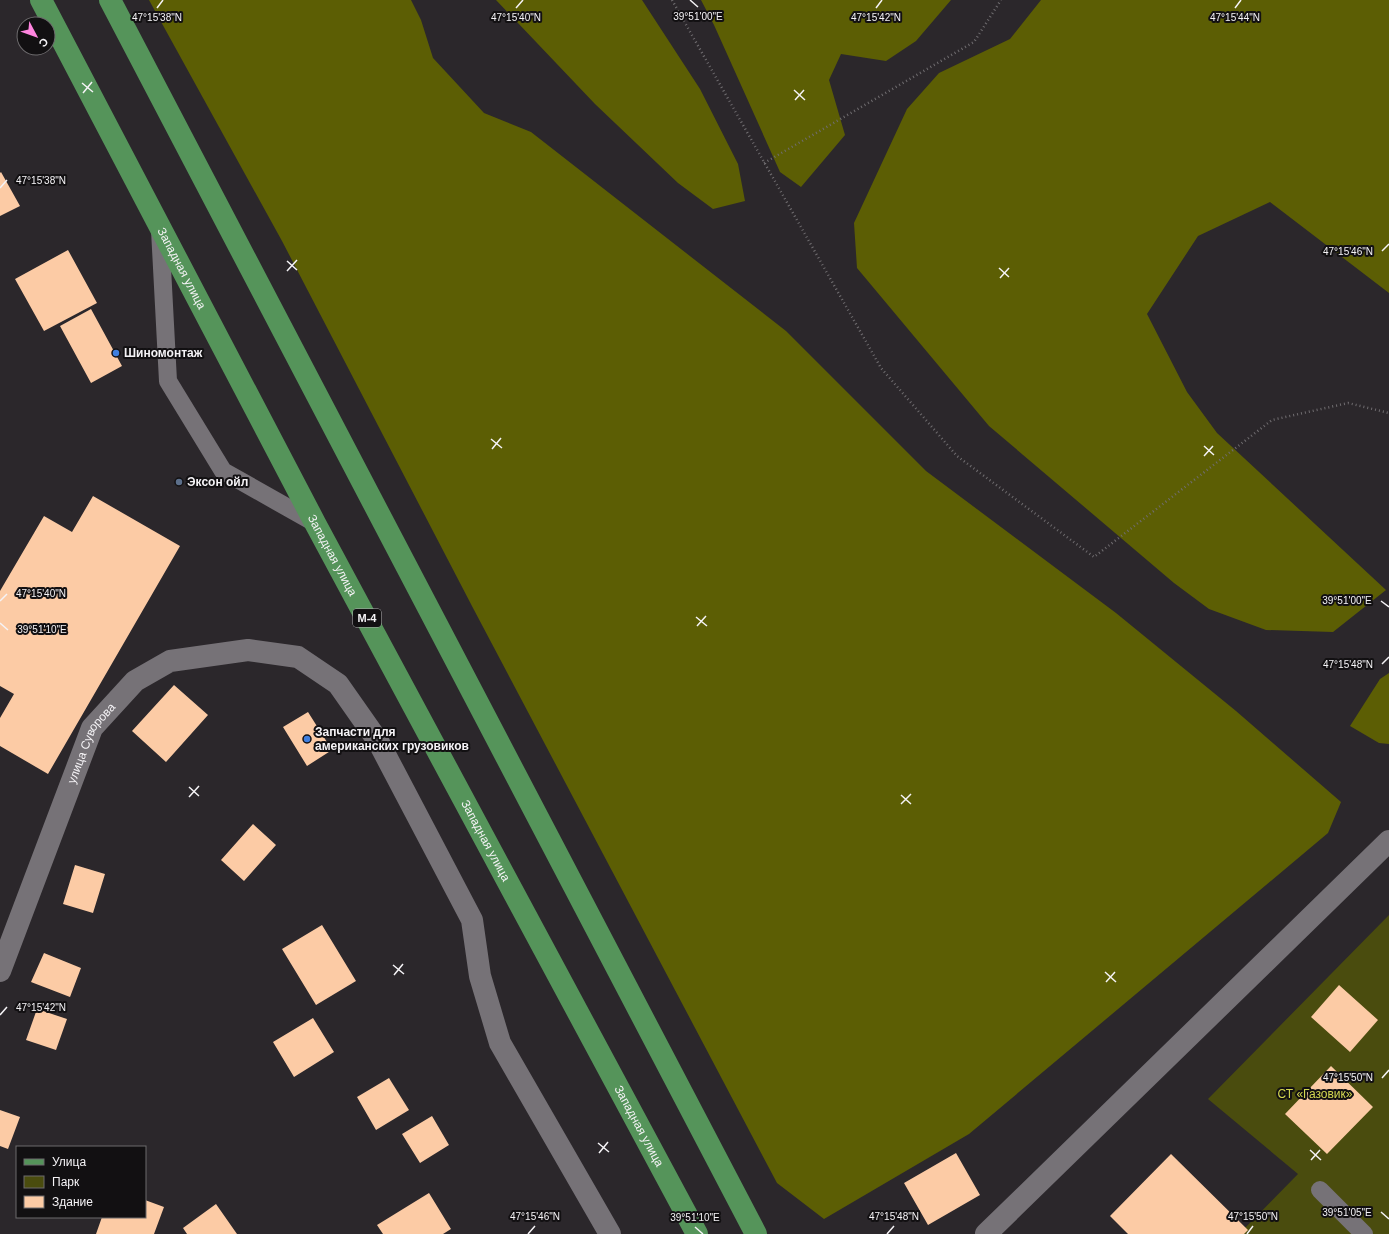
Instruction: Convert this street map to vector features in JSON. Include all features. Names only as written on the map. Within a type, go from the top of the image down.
[{"type":"main road","name":"Западная улица","points":[[41,0],[315,523],[697,1234]]},
{"type":"main road","points":[[110,0],[756,1234]]},
{"type":"street","name":"улица Суворова","points":[[0,971],[92,728],[135,681],[170,661],[248,650],[298,657],[338,684],[378,741],[472,920],[480,976],[500,1043],[610,1234]]},
{"type":"street","points":[[986,1234],[1389,841]]},
{"type":"lane","points":[[160,227],[168,381],[223,471],[315,523]]},
{"type":"lane","points":[[1320,1190],[1364,1234]]},
{"type":"path","points":[[672,0],[881,368],[957,456],[1094,557],[1272,420],[1348,403],[1389,413]]},
{"type":"path","points":[[764,163],[974,42],[1001,0]]},
{"type":"green space","name":"СТ «Газовик»","points":[[1389,915],[1389,1234],[1239,1234],[1298,1174],[1208,1099]]},
{"type":"shaded area","points":[[149,0],[411,0],[421,20],[433,58],[484,113],[531,132],[786,331],[926,471],[1116,613],[1236,711],[1341,802],[1328,833],[969,1134],[824,1219],[777,1183],[473,608],[282,241]]},
{"type":"shaded area","points":[[496,0],[642,0],[700,89],[738,164],[745,201],[713,209],[678,183],[595,104]]},
{"type":"shaded area","points":[[701,0],[951,0],[916,41],[886,61],[841,54],[829,80],[845,135],[801,187],[780,172],[714,25]]},
{"type":"shaded area","points":[[1041,0],[1389,0],[1389,293],[1270,202],[1198,236],[1147,314],[1187,392],[1217,433],[1386,590],[1333,632],[1266,630],[1209,609],[1174,583],[989,426],[857,268],[854,223],[907,109],[939,73],[1010,39]]},
{"type":"shaded area","points":[[1389,673],[1389,744],[1379,743],[1350,726],[1380,679]]},
{"type":"building","points":[[1,172],[20,206],[0,216],[0,173]]},
{"type":"building","points":[[68,250],[97,303],[44,331],[15,279]]},
{"type":"building","points":[[91,309],[122,366],[91,383],[60,326]]},
{"type":"building","points":[[93,496],[180,546],[48,774],[0,746],[0,718],[14,694],[0,686],[0,591],[44,516],[72,532]]},
{"type":"building","points":[[174,685],[208,715],[166,762],[132,731]]},
{"type":"building","name":"Запчасти для американских грузовиков","points":[[308,712],[332,750],[307,766],[283,727]]},
{"type":"building","points":[[253,824],[276,845],[244,881],[221,860]]},
{"type":"building","points":[[75,865],[105,874],[93,913],[63,904]]},
{"type":"building","points":[[322,925],[356,981],[316,1005],[282,949]]},
{"type":"building","points":[[44,953],[81,968],[70,997],[31,982]]},
{"type":"building","points":[[1339,985],[1378,1020],[1350,1052],[1311,1017]]},
{"type":"building","points":[[37,1009],[67,1019],[56,1050],[26,1040]]},
{"type":"building","points":[[313,1018],[334,1052],[294,1077],[273,1042]]},
{"type":"building","points":[[1331,1066],[1373,1107],[1327,1154],[1285,1114]]},
{"type":"building","points":[[389,1078],[409,1110],[376,1130],[357,1097]]},
{"type":"building","points":[[0,1110],[20,1117],[8,1149],[0,1146]]},
{"type":"building","points":[[432,1116],[449,1145],[420,1163],[402,1134]]},
{"type":"building","points":[[956,1153],[980,1195],[928,1225],[904,1183]]},
{"type":"building","points":[[1171,1154],[1248,1230],[1244,1234],[1128,1234],[1110,1216]]},
{"type":"building","points":[[429,1193],[451,1229],[443,1234],[383,1234],[377,1225]]},
{"type":"building","points":[[146,1200],[164,1207],[154,1234],[96,1234],[102,1218],[146,1218]]},
{"type":"building","points":[[216,1204],[237,1234],[187,1234],[183,1228]]},
{"type":"place","name":"Шиномонтаж","points":[[116,353]]},
{"type":"place","name":"Эксон ойл","points":[[179,482]]},
{"type":"place","name":"Запчасти для американских грузовиков","points":[[307,739]]}]
